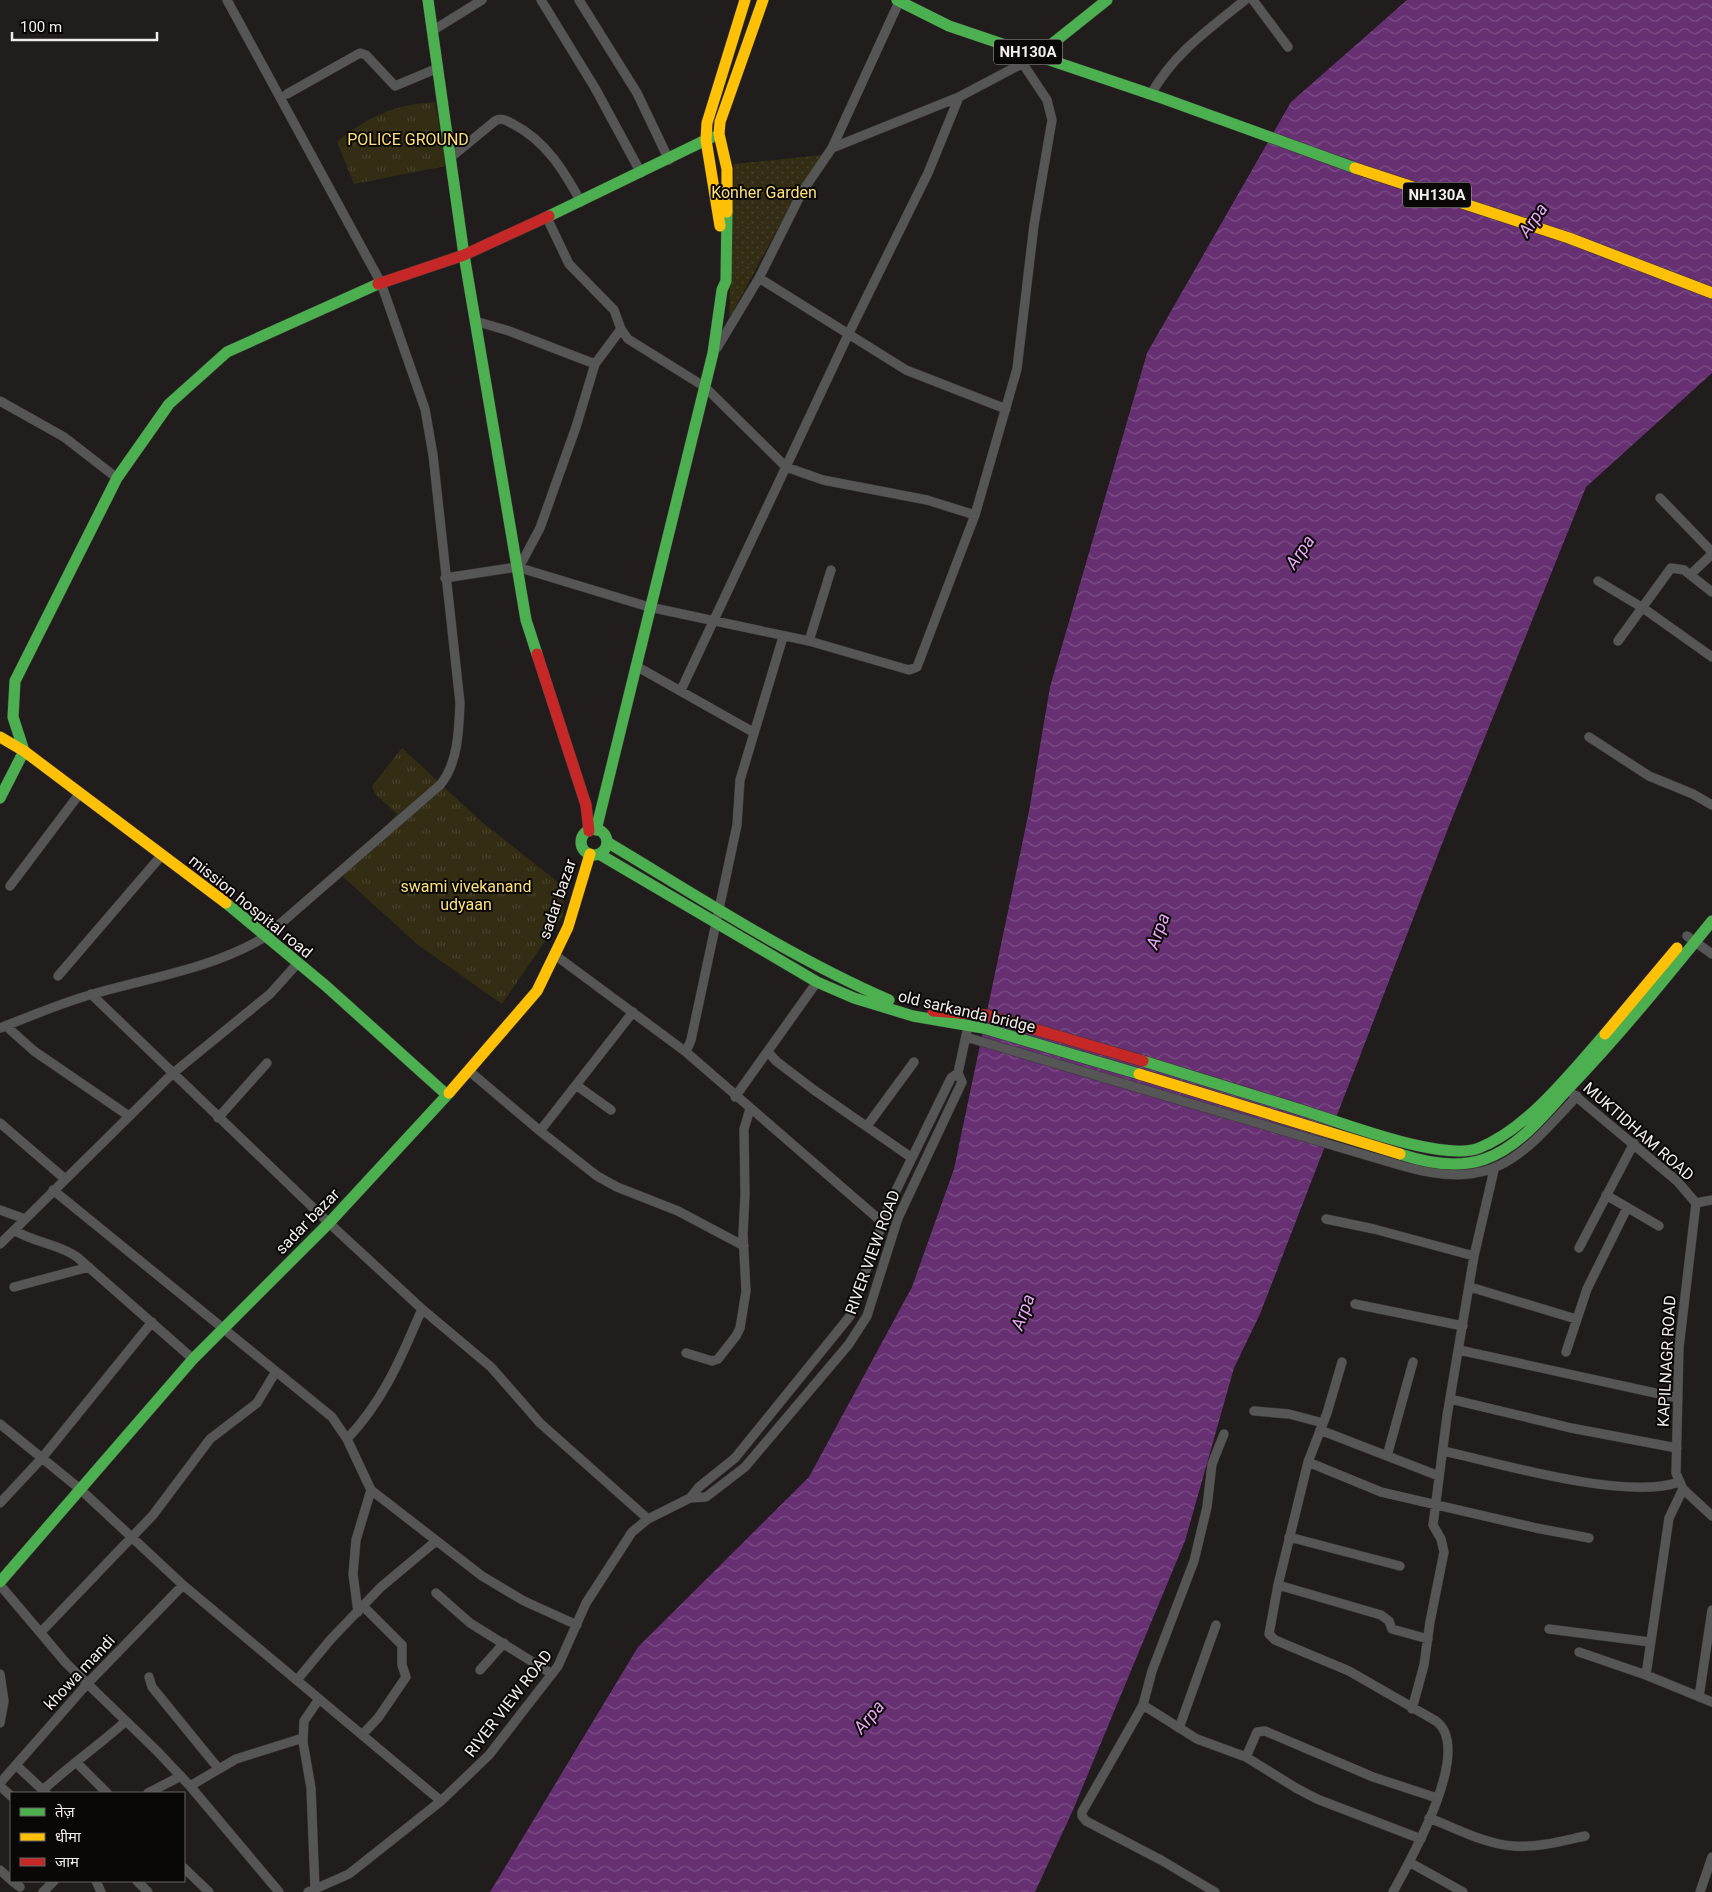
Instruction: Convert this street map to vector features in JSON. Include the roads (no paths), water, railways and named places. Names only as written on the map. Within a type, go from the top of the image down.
[{"type":"main road","points":[[428,0],[464,255],[526,620],[586,805],[592,830]]},
{"type":"main road","points":[[722,290],[720,284],[720,219],[706,140],[711,104],[745,0]]},
{"type":"main road","points":[[607,842],[606,846],[595,854],[585,852],[581,843],[582,838],[592,830],[636,666],[713,353],[722,290],[726,281],[728,206],[727,169],[719,134],[722,112],[763,0]]},
{"type":"main road","points":[[1038,55],[1107,0]]},
{"type":"main road","name":"NH130A","points":[[898,1],[949,26],[1156,96],[1398,184],[1569,238],[1712,293]]},
{"type":"main road","points":[[0,798],[24,750],[12,720],[10,701],[15,681],[118,478],[150,428],[169,404],[189,384],[227,352],[310,313],[381,283],[464,255],[581,202],[719,134]]},
{"type":"main road","name":"mission hospital road","points":[[0,737],[24,750],[161,856],[230,906],[297,964],[326,986],[447,1095]]},
{"type":"main road","points":[[592,830],[603,833],[607,842],[790,952],[881,997],[930,1011],[986,1015],[1047,1031],[1359,1128],[1434,1148],[1463,1151],[1478,1149],[1496,1142],[1519,1123],[1568,1089],[1645,1005],[1712,907]]},
{"type":"main road","name":"old sarkanda bridge","points":[[595,854],[718,922],[817,982],[854,998],[967,1032],[983,1028],[1438,1164],[1457,1164],[1485,1159],[1507,1148],[1531,1129],[1568,1089]]},
{"type":"main road","name":"sadar bazar","points":[[0,1584],[193,1360],[329,1223],[447,1095],[537,991],[568,927],[595,854]]},
{"type":"main road","points":[[1691,939],[1712,921]]},
{"type":"street","points":[[3,1027],[91,994],[217,961],[241,951],[265,937],[436,789],[447,775],[457,741],[460,703],[428,418],[381,283],[226,0]]},
{"type":"street","points":[[432,31],[482,0]]},
{"type":"street","points":[[541,0],[595,88],[641,173]]},
{"type":"street","points":[[578,0],[637,94],[669,160]]},
{"type":"street","points":[[1156,96],[1167,69],[1185,48],[1245,0]]},
{"type":"street","points":[[1253,0],[1288,47]]},
{"type":"street","points":[[713,353],[758,278],[802,192],[832,148],[898,1]]},
{"type":"street","points":[[287,94],[360,53],[366,55],[395,86],[438,68]]},
{"type":"street","points":[[832,148],[959,97],[1038,55]]},
{"type":"street","points":[[445,578],[517,567],[649,607],[809,641],[909,670],[917,667],[975,515],[1017,369],[1036,217],[1051,131],[1047,100],[1023,64]]},
{"type":"street","points":[[682,690],[712,621],[848,335],[928,173],[959,97]]},
{"type":"street","points":[[450,158],[495,120],[504,119],[524,130],[553,155],[581,202]]},
{"type":"street","points":[[547,218],[569,264],[614,310],[621,329],[633,343],[705,387],[786,466],[823,480],[927,500],[975,515]]},
{"type":"street","points":[[758,278],[906,370],[1006,409]]},
{"type":"street","points":[[475,321],[509,331],[595,364]]},
{"type":"street","points":[[517,567],[524,560],[540,528],[576,427],[595,364],[621,329]]},
{"type":"street","points":[[0,401],[64,437],[118,478]]},
{"type":"street","points":[[1660,498],[1712,553],[1690,575]]},
{"type":"street","points":[[1618,642],[1669,569],[1679,568],[1712,592]]},
{"type":"street","points":[[809,641],[831,570]]},
{"type":"street","points":[[1598,581],[1643,608],[1712,657]]},
{"type":"street","points":[[686,1052],[691,1040],[718,922],[719,908],[736,825],[740,780],[783,637]]},
{"type":"street","points":[[636,666],[682,690],[753,732]]},
{"type":"street","points":[[1589,738],[1649,776],[1693,794],[1712,805]]},
{"type":"street","points":[[10,886],[80,793]]},
{"type":"street","points":[[58,976],[161,856]]},
{"type":"street","points":[[1691,939],[1712,954]]},
{"type":"street","points":[[555,955],[686,1052],[735,1097],[882,1222]]},
{"type":"street","points":[[0,1244],[172,1074],[270,994],[297,964]]},
{"type":"street","points":[[735,1097],[817,982]]},
{"type":"street","points":[[91,994],[329,1223],[422,1309],[491,1367],[540,1423],[648,1519]]},
{"type":"street","points":[[540,1131],[633,1012]]},
{"type":"street","points":[[3,1027],[34,1051],[129,1116]]},
{"type":"street","points":[[967,1032],[1422,1172],[1448,1175],[1494,1170],[1530,1147],[1568,1089]]},
{"type":"street","name":"RIVER VIEW ROAD","points":[[312,1890],[349,1874],[441,1801],[489,1755],[564,1656],[586,1603],[632,1532],[648,1519],[690,1498],[706,1497],[745,1467],[803,1400],[860,1328],[873,1300],[898,1218],[962,1082],[958,1073],[967,1032]]},
{"type":"street","points":[[768,1052],[776,1061],[814,1090],[912,1158]]},
{"type":"street","points":[[867,1126],[914,1062]]},
{"type":"street","points":[[218,1118],[267,1063]]},
{"type":"street","points":[[468,1070],[540,1131],[609,1183],[678,1211],[744,1246]]},
{"type":"street","name":"RIVER VIEW ROAD","points":[[690,1498],[699,1487],[735,1458],[843,1327],[857,1302],[882,1222],[951,1078],[958,1073]]},
{"type":"street","points":[[576,1085],[611,1110]]},
{"type":"street","name":"MUKTIDHAM ROAD","points":[[1568,1089],[1634,1143],[1693,1199]]},
{"type":"street","points":[[686,1353],[712,1361],[718,1359],[736,1336],[742,1320],[746,1290],[744,1129],[750,1109]]},
{"type":"street","points":[[0,1123],[65,1180]]},
{"type":"street","points":[[1580,1248],[1634,1143]]},
{"type":"street","points":[[1412,1708],[1424,1666],[1444,1552],[1441,1539],[1433,1525],[1450,1399],[1474,1256],[1494,1170]]},
{"type":"street","points":[[53,1190],[224,1329],[275,1373],[332,1417],[347,1439],[370,1490],[507,1592],[577,1626]]},
{"type":"street","points":[[1606,1195],[1659,1226]]},
{"type":"street","points":[[1693,1199],[1712,1200]]},
{"type":"street","name":"KAPILNAGR ROAD","points":[[1681,1486],[1676,1473],[1679,1348],[1693,1199]]},
{"type":"street","points":[[1566,1352],[1587,1289],[1626,1208]]},
{"type":"street","points":[[0,1210],[25,1219]]},
{"type":"street","points":[[1326,1219],[1374,1229],[1474,1256]]},
{"type":"street","points":[[14,1230],[27,1238],[63,1247],[89,1267],[193,1360]]},
{"type":"street","points":[[14,1287],[89,1267]]},
{"type":"street","points":[[1470,1287],[1576,1319]]},
{"type":"street","points":[[1355,1304],[1463,1326]]},
{"type":"street","points":[[347,1439],[373,1409],[387,1388],[422,1309]]},
{"type":"street","points":[[0,1503],[42,1458],[152,1322]]},
{"type":"street","points":[[1459,1350],[1678,1398]]},
{"type":"street","points":[[1342,1362],[1322,1427],[1308,1462],[1269,1629],[1271,1638],[1349,1671],[1436,1721],[1447,1733],[1449,1743],[1448,1764],[1421,1839],[1393,1892]]},
{"type":"street","points":[[1387,1456],[1413,1362]]},
{"type":"street","points":[[41,1632],[153,1515],[210,1440],[257,1403],[275,1373]]},
{"type":"street","points":[[1450,1399],[1571,1428],[1677,1448]]},
{"type":"street","points":[[1254,1411],[1289,1414],[1387,1456],[1440,1476]]},
{"type":"street","points":[[0,1424],[80,1489],[183,1585],[441,1801]]},
{"type":"street","points":[[1215,1892],[1082,1816],[1084,1808],[1144,1705],[1152,1671],[1194,1561],[1205,1515],[1212,1464],[1224,1434]]},
{"type":"street","points":[[1444,1451],[1587,1482],[1648,1488],[1681,1486]]},
{"type":"street","points":[[1308,1462],[1381,1492],[1536,1528],[1590,1538]]},
{"type":"street","points":[[1681,1486],[1712,1516]]},
{"type":"street","points":[[1646,1675],[1669,1518],[1681,1486]]},
{"type":"street","points":[[362,1735],[378,1718],[406,1677],[402,1665],[402,1645],[360,1609],[353,1574],[356,1540],[370,1490]]},
{"type":"street","points":[[1289,1537],[1400,1566]]},
{"type":"street","points":[[297,1680],[331,1639],[381,1587],[436,1541]]},
{"type":"street","points":[[0,1584],[66,1663],[181,1776],[279,1892]]},
{"type":"street","name":"khowa mandi","points":[[0,1784],[87,1684],[183,1585]]},
{"type":"street","points":[[1278,1585],[1381,1615],[1389,1621],[1392,1629],[1428,1639]]},
{"type":"street","points":[[436,1593],[470,1623],[552,1674]]},
{"type":"street","points":[[1699,1697],[1712,1610]]},
{"type":"street","points":[[1179,1728],[1216,1625]]},
{"type":"street","points":[[1549,1629],[1650,1642]]},
{"type":"street","points":[[480,1670],[504,1643]]},
{"type":"street","points":[[1579,1652],[1646,1675],[1712,1702]]},
{"type":"street","points":[[0,1674],[4,1701],[0,1723]]},
{"type":"street","points":[[149,1677],[152,1687],[218,1768]]},
{"type":"street","points":[[312,1890],[311,1788],[303,1738],[304,1721],[319,1699]]},
{"type":"street","points":[[1144,1705],[1197,1739],[1246,1757],[1317,1799],[1421,1839]]},
{"type":"street","points":[[16,1765],[45,1792],[76,1762],[126,1721]]},
{"type":"street","points":[[1246,1757],[1257,1732],[1265,1731],[1373,1777],[1436,1798]]},
{"type":"street","points":[[190,1786],[218,1768],[286,1742],[303,1738]]},
{"type":"street","points":[[76,1762],[106,1792]]},
{"type":"street","points":[[150,1792],[181,1776]]},
{"type":"street","points":[[0,1784],[10,1795]]},
{"type":"street","points":[[1429,1818],[1491,1842],[1512,1846],[1536,1846],[1585,1836]]},
{"type":"street","points":[[1700,1892],[1712,1857]]},
{"type":"street","points":[[1409,1862],[1463,1892]]},
{"type":"street","points":[[185,1869],[209,1892]]},
{"type":"street","points":[[0,1870],[10,1878]]},
{"type":"street","points":[[14,1882],[20,1887]]},
{"type":"street","points":[[43,1892],[53,1882]]},
{"type":"street","points":[[138,1882],[148,1892]]},
{"type":"water","name":"Arpa","points":[[1407,0],[1712,0],[1712,373],[1586,487],[1449,826],[1260,1314],[1234,1368],[1185,1541],[1073,1810],[1035,1892],[490,1892],[638,1647],[809,1477],[912,1287],[954,1169],[1029,811],[1050,687],[1147,353],[1291,102]]},
{"type":"park label","name":"POLICE GROUND","points":[[408,139]]},
{"type":"park label","name":"Konher Garden","points":[[764,192]]},
{"type":"park label","name":"swami vivekanand udyaan","points":[[466,895]]}]
